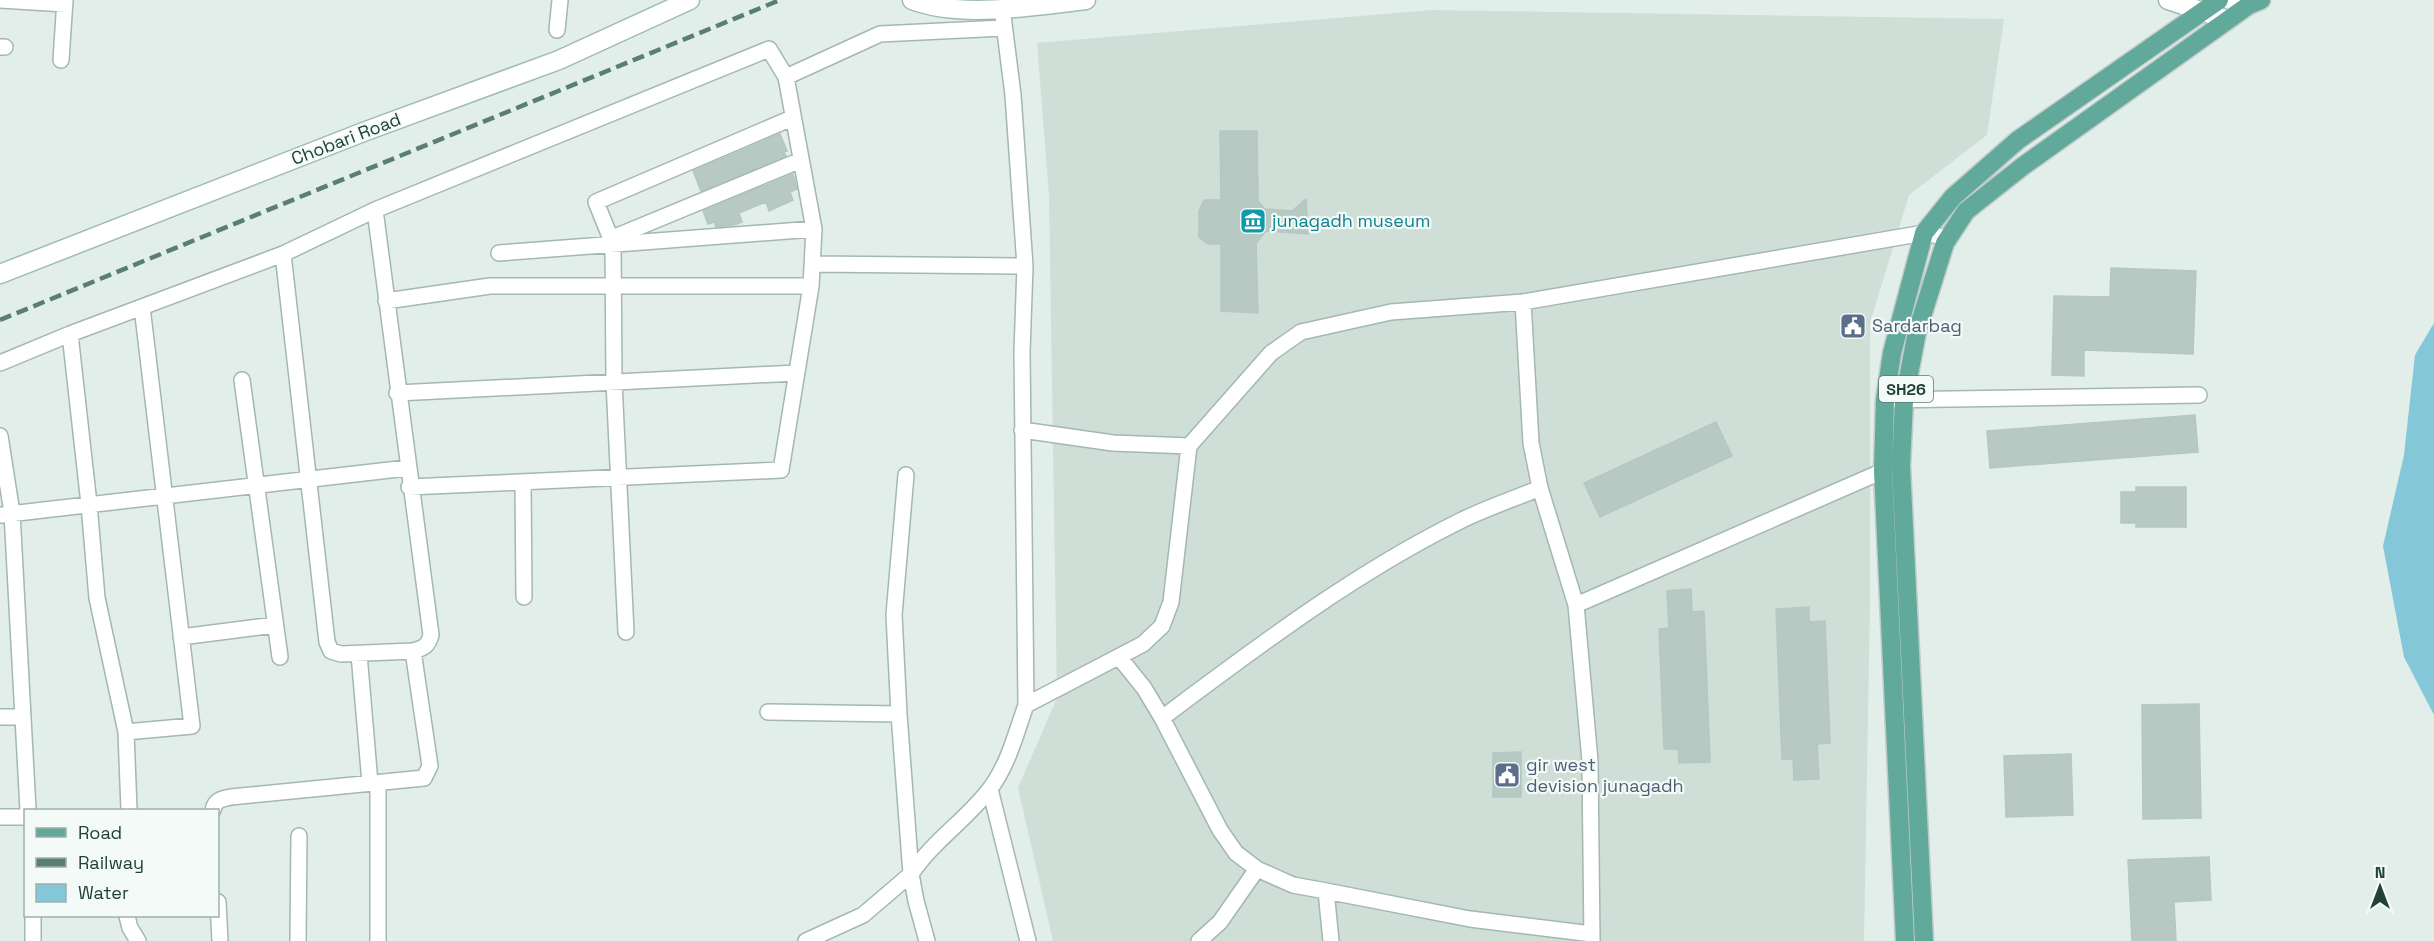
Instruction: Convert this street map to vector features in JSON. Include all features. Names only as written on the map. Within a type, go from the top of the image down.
[{"type":"main road","name":"SH26","points":[[1905,941],[1883,471],[1885,400],[1892,353],[1924,233],[1953,197],[2018,140],[2218,0]]},
{"type":"main road","name":"SH26","points":[[1924,941],[1901,466],[1904,400],[1917,332],[1948,238],[1966,211],[2023,166],[2255,2]]},
{"type":"street","points":[[0,0],[65,2],[61,60]]},
{"type":"street","points":[[558,30],[560,0]]},
{"type":"street","name":"Chobari Road","points":[[0,274],[366,131],[559,60],[690,0]]},
{"type":"street","points":[[912,0],[946,8],[1002,8],[1086,0]]},
{"type":"street","points":[[2168,0],[2228,20]]},
{"type":"street","points":[[2230,0],[2255,2]]},
{"type":"street","points":[[806,941],[863,915],[911,874],[923,855],[990,789],[1012,745],[1026,705],[1022,430],[1024,266],[1013,95],[1002,8]]},
{"type":"street","points":[[786,77],[880,34],[1003,28]]},
{"type":"street","points":[[0,363],[70,334],[283,254],[375,210],[769,49],[786,77],[814,229],[811,286],[781,470],[410,487]]},
{"type":"street","points":[[626,632],[614,382],[611,242],[596,202],[792,118]]},
{"type":"street","points":[[611,242],[801,159]]},
{"type":"street","points":[[283,254],[327,642],[331,651],[359,654],[413,651],[424,648],[429,643],[431,635],[407,468],[375,210]]},
{"type":"street","points":[[499,253],[611,242],[814,229]]},
{"type":"street","points":[[1026,705],[1143,644],[1162,626],[1171,602],[1189,446],[1271,353],[1301,332],[1391,312],[1523,302],[1924,233],[1948,238]]},
{"type":"street","points":[[813,264],[1024,266]]},
{"type":"street","points":[[386,301],[490,286],[811,286]]},
{"type":"street","points":[[1119,657],[1144,688],[1162,718],[1220,830],[1236,853],[1257,869],[1293,885],[1470,919],[1592,938],[1590,761],[1576,605],[1540,488],[1531,442],[1523,302]]},
{"type":"street","points":[[126,732],[192,726],[142,307]]},
{"type":"street","points":[[70,334],[97,598],[126,732],[129,809]]},
{"type":"street","points":[[398,393],[796,373]]},
{"type":"street","points":[[242,380],[280,657]]},
{"type":"street","points":[[1885,400],[2199,395]]},
{"type":"street","points":[[1022,430],[1113,442],[1189,446]]},
{"type":"street","points":[[0,436],[23,717],[28,809]]},
{"type":"street","points":[[6,514],[407,468]]},
{"type":"street","points":[[1576,605],[1883,471]]},
{"type":"street","points":[[906,475],[894,615],[911,874],[927,941]]},
{"type":"street","points":[[523,482],[524,597]]},
{"type":"street","points":[[1162,718],[1276,634],[1368,573],[1461,521],[1540,488]]},
{"type":"street","points":[[181,637],[275,625]]},
{"type":"street","points":[[213,809],[215,803],[231,797],[416,781],[424,778],[430,766],[413,651]]},
{"type":"street","points":[[359,654],[374,783],[378,941]]},
{"type":"street","points":[[768,712],[899,714]]},
{"type":"street","points":[[0,717],[23,717]]},
{"type":"street","points":[[990,789],[1028,941]]},
{"type":"street","points":[[0,817],[24,817]]},
{"type":"street","points":[[298,836],[298,941]]},
{"type":"street","points":[[1199,941],[1220,922],[1257,869]]},
{"type":"street","points":[[1326,891],[1331,941]]},
{"type":"street","points":[[33,917],[33,941]]},
{"type":"street","points":[[127,917],[130,928],[138,941]]},
{"type":"street","points":[[219,917],[220,941]]},
{"type":"shaded area","points":[[1432,10],[2004,19],[1987,135],[1909,195],[1870,323],[1870,603],[1864,941],[1053,941],[1018,788],[1057,698],[1049,195],[1037,43]]},
{"type":"water","points":[[2434,323],[2434,715],[2404,657],[2383,546],[2404,455],[2415,355]]},
{"type":"building","name":"junagadh museum","points":[[1220,131],[1257,131],[1258,201],[1265,209],[1292,211],[1306,199],[1308,234],[1266,231],[1256,243],[1258,313],[1221,311],[1221,244],[1208,244],[1199,237],[1199,211],[1204,200],[1221,200]]},
{"type":"building","points":[[780,134],[787,151],[784,152],[786,156],[701,191],[693,171]]},
{"type":"building","points":[[793,174],[797,189],[790,192],[793,200],[769,211],[766,202],[739,213],[742,222],[734,225],[716,227],[714,222],[708,224],[703,211]]},
{"type":"building","points":[[2111,268],[2196,271],[2193,354],[2084,350],[2084,376],[2052,375],[2054,296],[2110,297]]},
{"type":"building","points":[[2195,415],[2198,452],[1990,468],[1987,431]]},
{"type":"building","points":[[1716,422],[1732,456],[1600,517],[1584,483]]},
{"type":"building","points":[[2136,487],[2186,487],[2186,527],[2136,527],[2136,523],[2121,523],[2121,492],[2136,492]]},
{"type":"building","points":[[1691,589],[1692,612],[1704,611],[1710,762],[1679,763],[1678,749],[1664,749],[1659,629],[1669,628],[1667,591]]},
{"type":"building","points":[[1809,607],[1809,622],[1825,621],[1830,743],[1817,744],[1819,779],[1794,780],[1793,759],[1782,759],[1776,609]]},
{"type":"building","points":[[2199,704],[2201,818],[2143,819],[2142,705]]},
{"type":"building","name":"gir west devision junagadh","points":[[1521,752],[1521,797],[1493,797],[1493,753]]},
{"type":"building","points":[[2071,754],[2073,815],[2006,817],[2004,756]]},
{"type":"building","points":[[2209,857],[2211,900],[2174,902],[2176,941],[2132,941],[2128,860]]},
{"type":"railway","points":[[0,320],[780,0]]},
{"type":"place","name":"junagadh museum","points":[[1253,221]]},
{"type":"place","name":"Sardarbag","points":[[1853,326]]},
{"type":"place","name":"gir west devision junagadh","points":[[1507,775]]}]
